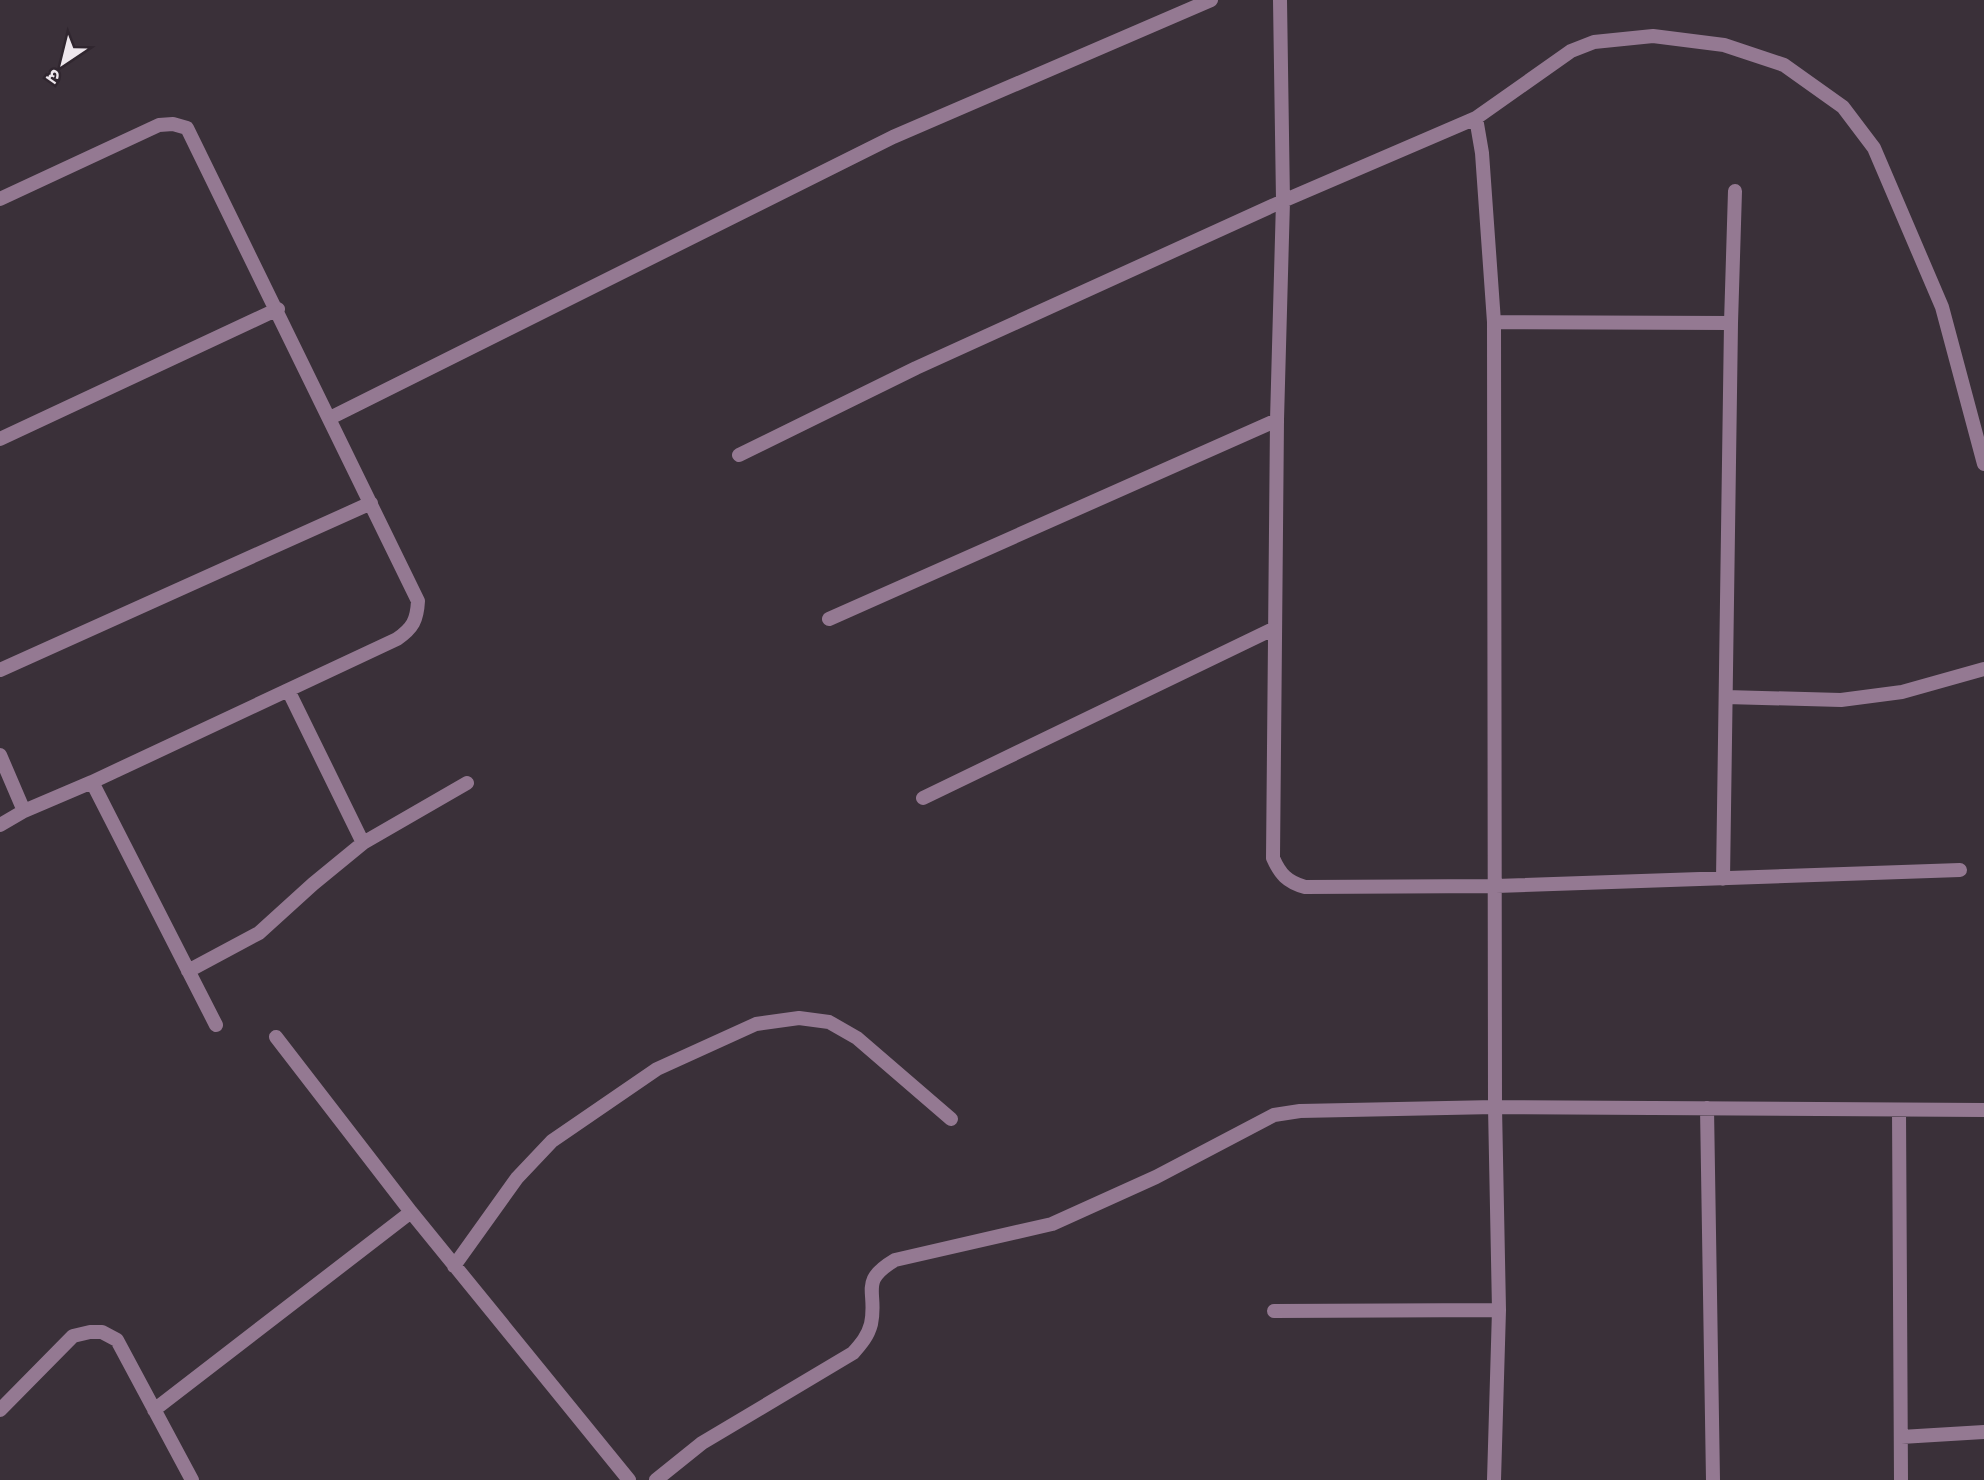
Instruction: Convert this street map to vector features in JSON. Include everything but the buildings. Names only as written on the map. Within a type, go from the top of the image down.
[{"type":"street","points":[[330,418],[893,137],[1212,0]]},
{"type":"street","points":[[1280,0],[1283,201],[1277,420],[1273,858],[1280,874],[1292,883],[1305,887],[1496,886],[1960,870]]},
{"type":"street","points":[[739,455],[916,368],[1283,201],[1476,118],[1571,51],[1594,42],[1653,36],[1724,45],[1784,65],[1843,107],[1874,148],[1942,307],[1984,464]]},
{"type":"street","points":[[1476,118],[1482,153],[1494,322],[1499,1310],[1494,1480]]},
{"type":"street","points":[[0,199],[159,125],[173,124],[187,128],[278,309],[418,601],[418,616],[411,629],[397,639],[92,782],[24,811],[0,825]]},
{"type":"street","points":[[1723,879],[1735,191]]},
{"type":"street","points":[[0,439],[278,309]]},
{"type":"street","points":[[1494,322],[1731,323]]},
{"type":"street","points":[[829,619],[1277,420]]},
{"type":"street","points":[[0,670],[371,503]]},
{"type":"street","points":[[923,798],[1275,628]]},
{"type":"street","points":[[1726,697],[1841,700],[1902,692],[1984,668]]},
{"type":"street","points":[[288,690],[363,843]]},
{"type":"street","points":[[0,755],[24,811]]},
{"type":"street","points":[[92,782],[216,1025]]},
{"type":"street","points":[[188,971],[259,933],[363,843],[467,783]]},
{"type":"street","points":[[454,1266],[517,1178],[552,1141],[657,1069],[756,1024],[799,1018],[828,1022],[857,1038],[951,1119]]},
{"type":"street","points":[[276,1037],[454,1266],[629,1480]]},
{"type":"street","points":[[656,1480],[702,1443],[853,1353],[866,1338],[872,1323],[871,1285],[879,1270],[895,1260],[1052,1224],[1156,1177],[1274,1115],[1300,1111],[1496,1107],[1984,1110]]},
{"type":"street","points":[[1707,1108],[1713,1480]]},
{"type":"street","points":[[1899,1110],[1901,1480]]},
{"type":"street","points":[[154,1410],[411,1212]]},
{"type":"street","points":[[1274,1311],[1499,1310]]},
{"type":"street","points":[[0,1410],[73,1336],[102,1332],[117,1340],[192,1480]]},
{"type":"street","points":[[1901,1437],[1984,1432]]}]
